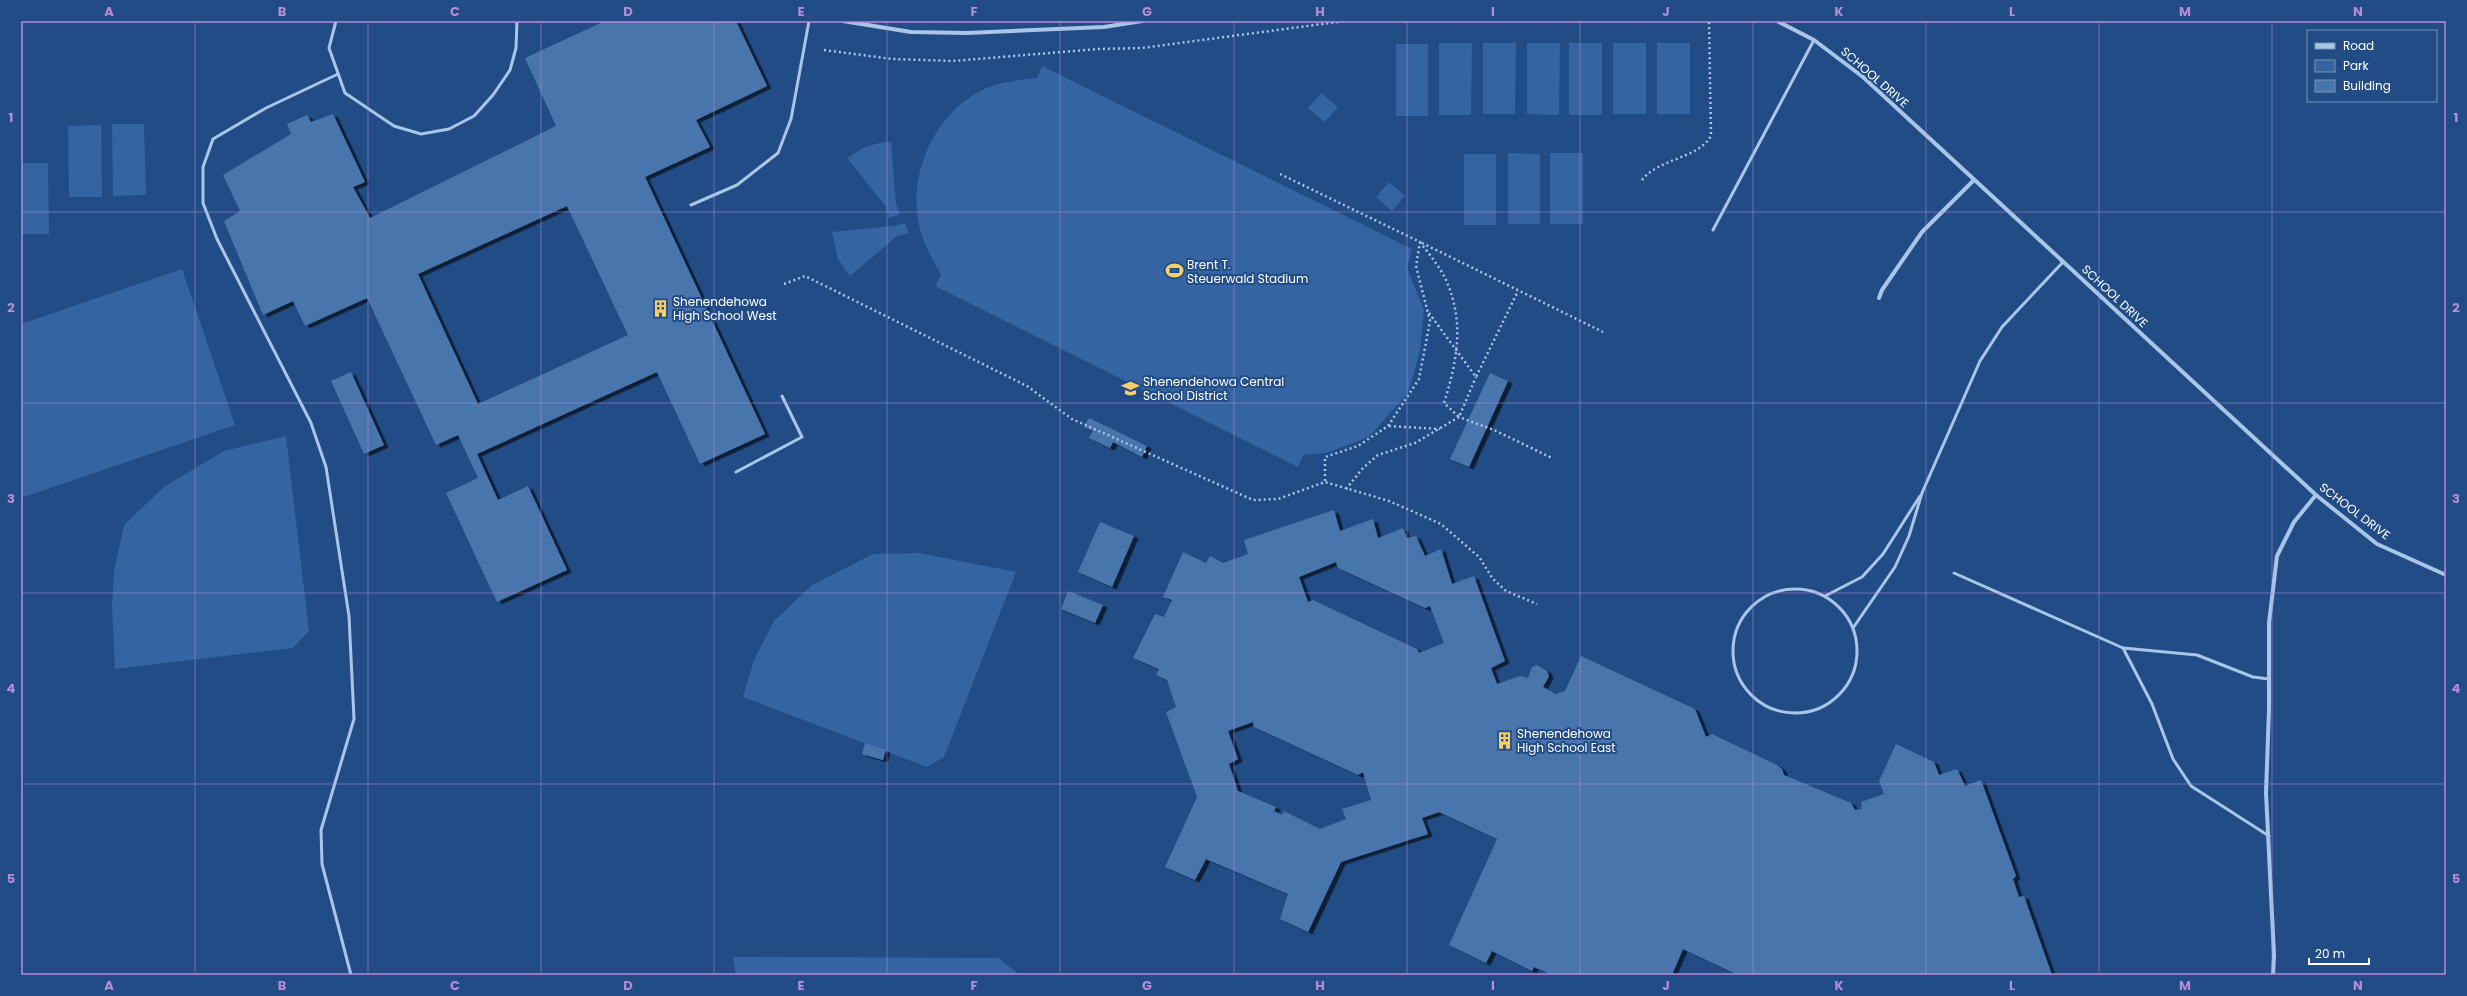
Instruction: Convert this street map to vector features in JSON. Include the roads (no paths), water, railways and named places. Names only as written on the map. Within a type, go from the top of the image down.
[{"type":"street","points":[[843,21],[911,32],[967,33],[1104,27],[1142,21]]},
{"type":"street","name":"SCHOOL DRIVE","points":[[1777,21],[1814,40],[1863,77],[2316,495],[2377,544],[2446,575]]},
{"type":"street","points":[[1879,298],[1882,290],[1922,232],[1974,180]]},
{"type":"street","points":[[2273,975],[2274,955],[2266,793],[2270,679],[2270,623],[2277,556],[2294,522],[2316,495]]},
{"type":"lane","points":[[336,21],[329,48],[345,92],[394,126],[421,134],[449,129],[474,116],[493,95],[510,70],[516,48],[517,21]]},
{"type":"lane","points":[[691,205],[737,185],[778,152],[792,119],[809,21]]},
{"type":"lane","points":[[1713,230],[1814,40]]},
{"type":"lane","points":[[338,74],[266,108],[214,139],[202,167],[203,203],[217,239],[310,423],[326,467],[349,616],[354,718],[321,830],[322,864],[351,975]]},
{"type":"lane","points":[[1853,628],[1895,567],[1909,536],[1922,493],[1980,361],[2002,327],[2064,262]]},
{"type":"lane","points":[[736,472],[802,437],[782,396]]},
{"type":"lane","points":[[1825,596],[1862,577],[1883,554],[1922,493]]},
{"type":"lane","points":[[1954,573],[2123,648],[2197,655],[2253,677],[2270,679]]},
{"type":"lane","points":[[1783,590],[1805,590],[1825,596],[1842,610],[1853,628],[1857,654],[1856,666],[1848,685],[1834,699],[1817,709],[1798,713],[1778,711],[1760,702],[1746,689],[1736,672],[1733,651],[1737,630],[1747,611],[1763,597],[1783,590]]},
{"type":"lane","points":[[2123,648],[2152,704],[2173,759],[2191,786],[2268,836]]},
{"type":"place","name":"Brent T. Steuerwald Stadium","points":[[1174,271]]},
{"type":"place","name":"Shenendehowa High School West","points":[[660,308]]},
{"type":"place","name":"Shenendehowa Central School District","points":[[1130,388]]},
{"type":"place","name":"Shenendehowa High School East","points":[[1504,740]]}]
